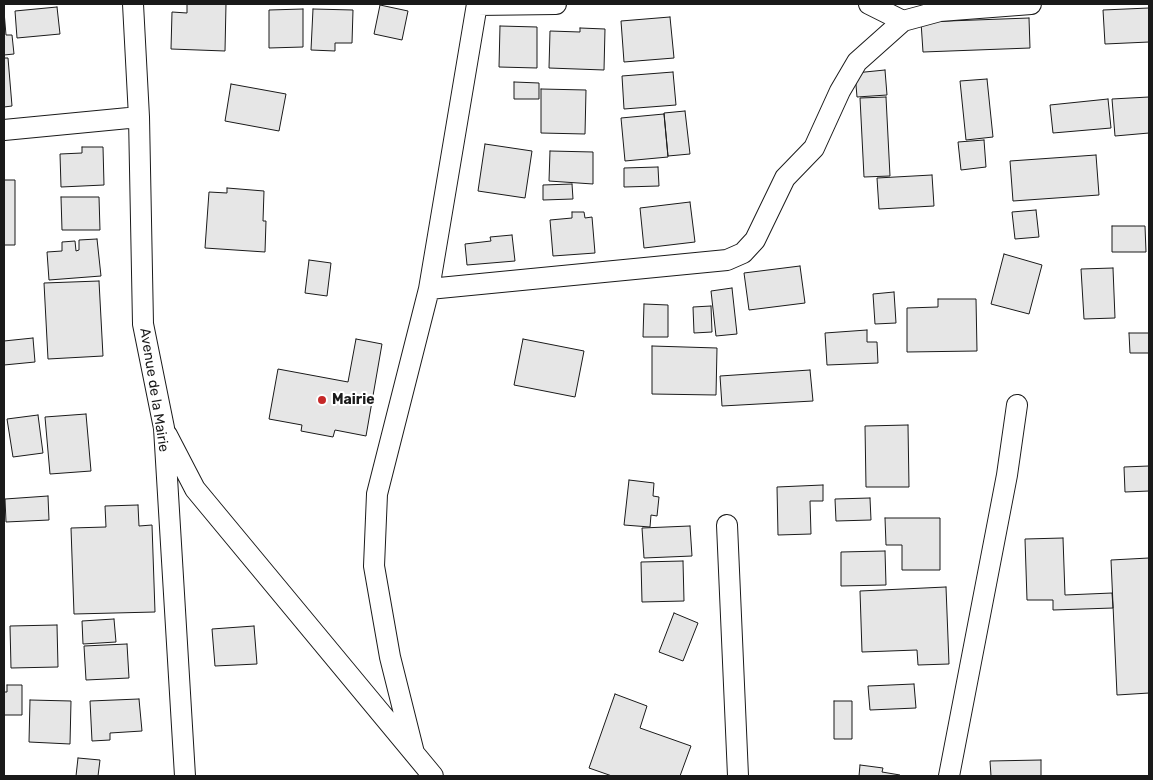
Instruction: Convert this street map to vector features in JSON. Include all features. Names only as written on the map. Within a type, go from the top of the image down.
[{"type":"street","name":"Avenue de la Mairie","points":[[134,4],[139,118],[143,324],[164,428],[185,776]]},
{"type":"street","points":[[414,753],[390,657],[374,566],[377,494],[429,289],[477,5],[556,4]]},
{"type":"street","points":[[869,4],[903,21]]},
{"type":"street","points":[[429,289],[727,260],[743,253],[755,240],[784,178],[814,148],[840,91],[858,62],[903,21],[940,11],[1031,4]]},
{"type":"street","points":[[4,130],[139,118]]},
{"type":"street","points":[[949,776],[1002,504],[1017,405]]},
{"type":"street","points":[[164,428],[195,489],[433,776]]},
{"type":"street","points":[[727,525],[738,776]]},
{"type":"building","points":[[187,4],[226,4],[225,51],[171,49],[172,12],[187,13]]},
{"type":"building","points":[[380,5],[408,11],[402,40],[374,34]]},
{"type":"building","points":[[57,7],[60,34],[17,38],[15,11]]},
{"type":"building","points":[[1149,8],[1149,42],[1105,44],[1103,10]]},
{"type":"building","points":[[303,9],[303,47],[269,48],[269,10]]},
{"type":"building","points":[[313,9],[353,10],[352,43],[335,43],[335,51],[311,50]]},
{"type":"building","points":[[4,11],[6,35],[12,35],[14,54],[4,55]]},
{"type":"building","points":[[670,17],[674,58],[624,62],[621,21]]},
{"type":"building","points":[[1029,18],[1030,48],[923,52],[921,22]]},
{"type":"building","points":[[500,26],[537,27],[537,68],[499,67]]},
{"type":"building","points":[[580,28],[605,29],[604,70],[549,68],[550,31],[580,32]]},
{"type":"building","points":[[4,58],[8,58],[12,106],[4,107]]},
{"type":"building","points":[[885,70],[887,95],[857,97],[855,73]]},
{"type":"building","points":[[673,72],[676,105],[624,109],[622,76]]},
{"type":"building","points":[[987,79],[993,137],[966,140],[960,81]]},
{"type":"building","points":[[514,82],[539,83],[539,99],[514,99]]},
{"type":"building","points":[[231,84],[286,94],[279,131],[225,121]]},
{"type":"building","points":[[541,89],[586,90],[585,134],[541,133]]},
{"type":"building","points":[[886,97],[890,176],[864,177],[860,98]]},
{"type":"building","points":[[1149,97],[1149,133],[1115,136],[1112,99]]},
{"type":"building","points":[[1108,99],[1111,128],[1053,133],[1050,105]]},
{"type":"building","points":[[685,111],[690,154],[668,156],[664,113]]},
{"type":"building","points":[[664,114],[668,157],[625,161],[621,118]]},
{"type":"building","points":[[984,140],[986,167],[961,170],[958,142]]},
{"type":"building","points":[[485,144],[532,151],[525,198],[478,191]]},
{"type":"building","points":[[82,147],[103,147],[104,185],[61,187],[60,154],[82,153]]},
{"type":"building","points":[[550,151],[593,152],[593,184],[549,181]]},
{"type":"building","points":[[1096,155],[1099,195],[1013,201],[1010,161]]},
{"type":"building","points":[[658,167],[659,186],[624,187],[624,168]]},
{"type":"building","points":[[932,175],[934,206],[879,209],[877,178]]},
{"type":"building","points":[[4,180],[15,180],[15,245],[4,245]]},
{"type":"building","points":[[572,184],[573,199],[543,200],[543,185]]},
{"type":"building","points":[[227,188],[264,191],[263,221],[266,221],[265,252],[205,248],[209,192],[227,193]]},
{"type":"building","points":[[61,197],[99,197],[100,230],[62,230]]},
{"type":"building","points":[[690,202],[695,242],[644,248],[640,208]]},
{"type":"building","points":[[1036,210],[1039,237],[1015,239],[1012,212]]},
{"type":"building","points":[[572,212],[584,212],[585,218],[592,217],[595,253],[553,256],[550,220],[572,218]]},
{"type":"building","points":[[1112,226],[1145,226],[1146,252],[1112,252]]},
{"type":"building","points":[[512,235],[515,261],[467,265],[465,244],[491,241],[490,237]]},
{"type":"building","points":[[97,239],[101,276],[49,280],[47,252],[62,251],[62,242],[75,241],[76,251],[79,250],[79,240]]},
{"type":"building","points":[[1004,254],[1042,265],[1029,314],[991,304]]},
{"type":"building","points":[[309,260],[331,263],[327,296],[305,293]]},
{"type":"building","points":[[800,266],[805,303],[749,310],[744,273]]},
{"type":"building","points":[[1113,268],[1115,318],[1084,319],[1081,269]]},
{"type":"building","points":[[99,281],[103,356],[48,359],[44,283]]},
{"type":"building","points":[[732,288],[737,334],[716,336],[711,291]]},
{"type":"building","points":[[894,292],[896,323],[875,324],[873,294]]},
{"type":"building","points":[[938,299],[976,299],[977,351],[907,352],[907,308],[938,307]]},
{"type":"building","points":[[644,304],[668,305],[668,337],[643,337]]},
{"type":"building","points":[[711,306],[712,332],[694,333],[693,307]]},
{"type":"building","points":[[867,330],[867,342],[877,342],[878,363],[827,365],[825,333]]},
{"type":"building","points":[[1129,333],[1149,333],[1149,353],[1130,353]]},
{"type":"building","points":[[33,338],[35,362],[4,365],[4,341]]},
{"type":"building","name":"Mairie","points":[[356,339],[382,344],[366,436],[335,430],[333,437],[301,431],[302,425],[269,419],[278,369],[348,382]]},
{"type":"building","points":[[523,339],[584,351],[575,397],[514,385]]},
{"type":"building","points":[[652,346],[717,348],[716,395],[652,394]]},
{"type":"building","points":[[810,370],[813,401],[722,406],[720,376]]},
{"type":"building","points":[[86,414],[91,471],[50,474],[45,417]]},
{"type":"building","points":[[38,415],[43,453],[13,457],[7,419]]},
{"type":"building","points":[[908,425],[909,487],[866,487],[865,426]]},
{"type":"building","points":[[1149,466],[1149,491],[1125,492],[1124,467]]},
{"type":"building","points":[[629,480],[654,483],[653,496],[659,497],[657,516],[651,515],[650,527],[624,525]]},
{"type":"building","points":[[823,485],[823,501],[810,501],[811,534],[778,535],[777,487]]},
{"type":"building","points":[[48,496],[49,520],[6,522],[5,499]]},
{"type":"building","points":[[870,498],[871,520],[836,521],[835,499]]},
{"type":"building","points":[[138,505],[139,526],[152,525],[155,612],[74,614],[71,528],[106,527],[105,506]]},
{"type":"building","points":[[885,518],[940,518],[940,570],[902,570],[902,545],[886,545]]},
{"type":"building","points":[[690,526],[692,556],[644,558],[642,528]]},
{"type":"building","points":[[1063,538],[1065,595],[1112,593],[1113,608],[1053,610],[1053,600],[1027,600],[1025,539]]},
{"type":"building","points":[[885,551],[886,585],[841,586],[841,552]]},
{"type":"building","points":[[1149,558],[1149,693],[1117,695],[1111,560]]},
{"type":"building","points":[[683,561],[684,601],[642,602],[641,562]]},
{"type":"building","points":[[946,587],[949,664],[918,665],[917,650],[862,652],[860,591]]},
{"type":"building","points":[[674,613],[698,623],[683,661],[659,652]]},
{"type":"building","points":[[114,619],[116,642],[83,644],[82,621]]},
{"type":"building","points":[[57,625],[58,667],[11,668],[10,626]]},
{"type":"building","points":[[254,626],[257,664],[215,666],[212,629]]},
{"type":"building","points":[[127,644],[129,678],[86,680],[84,646]]},
{"type":"building","points":[[914,684],[916,708],[870,710],[868,686]]},
{"type":"building","points":[[7,685],[22,685],[22,715],[4,715],[4,692],[7,692]]},
{"type":"building","points":[[615,694],[647,706],[640,728],[691,746],[680,776],[612,776],[589,768]]},
{"type":"building","points":[[139,699],[142,731],[110,733],[110,740],[92,741],[90,701]]},
{"type":"building","points":[[30,700],[71,701],[70,744],[29,742]]},
{"type":"building","points":[[834,701],[852,701],[852,739],[834,739]]},
{"type":"building","points":[[78,758],[100,760],[98,776],[76,776]]},
{"type":"building","points":[[1041,760],[1041,776],[991,776],[990,761]]},
{"type":"building","points":[[860,765],[883,768],[882,772],[900,776],[859,776]]},
{"type":"place","name":"Mairie","points":[[322,400]]}]
